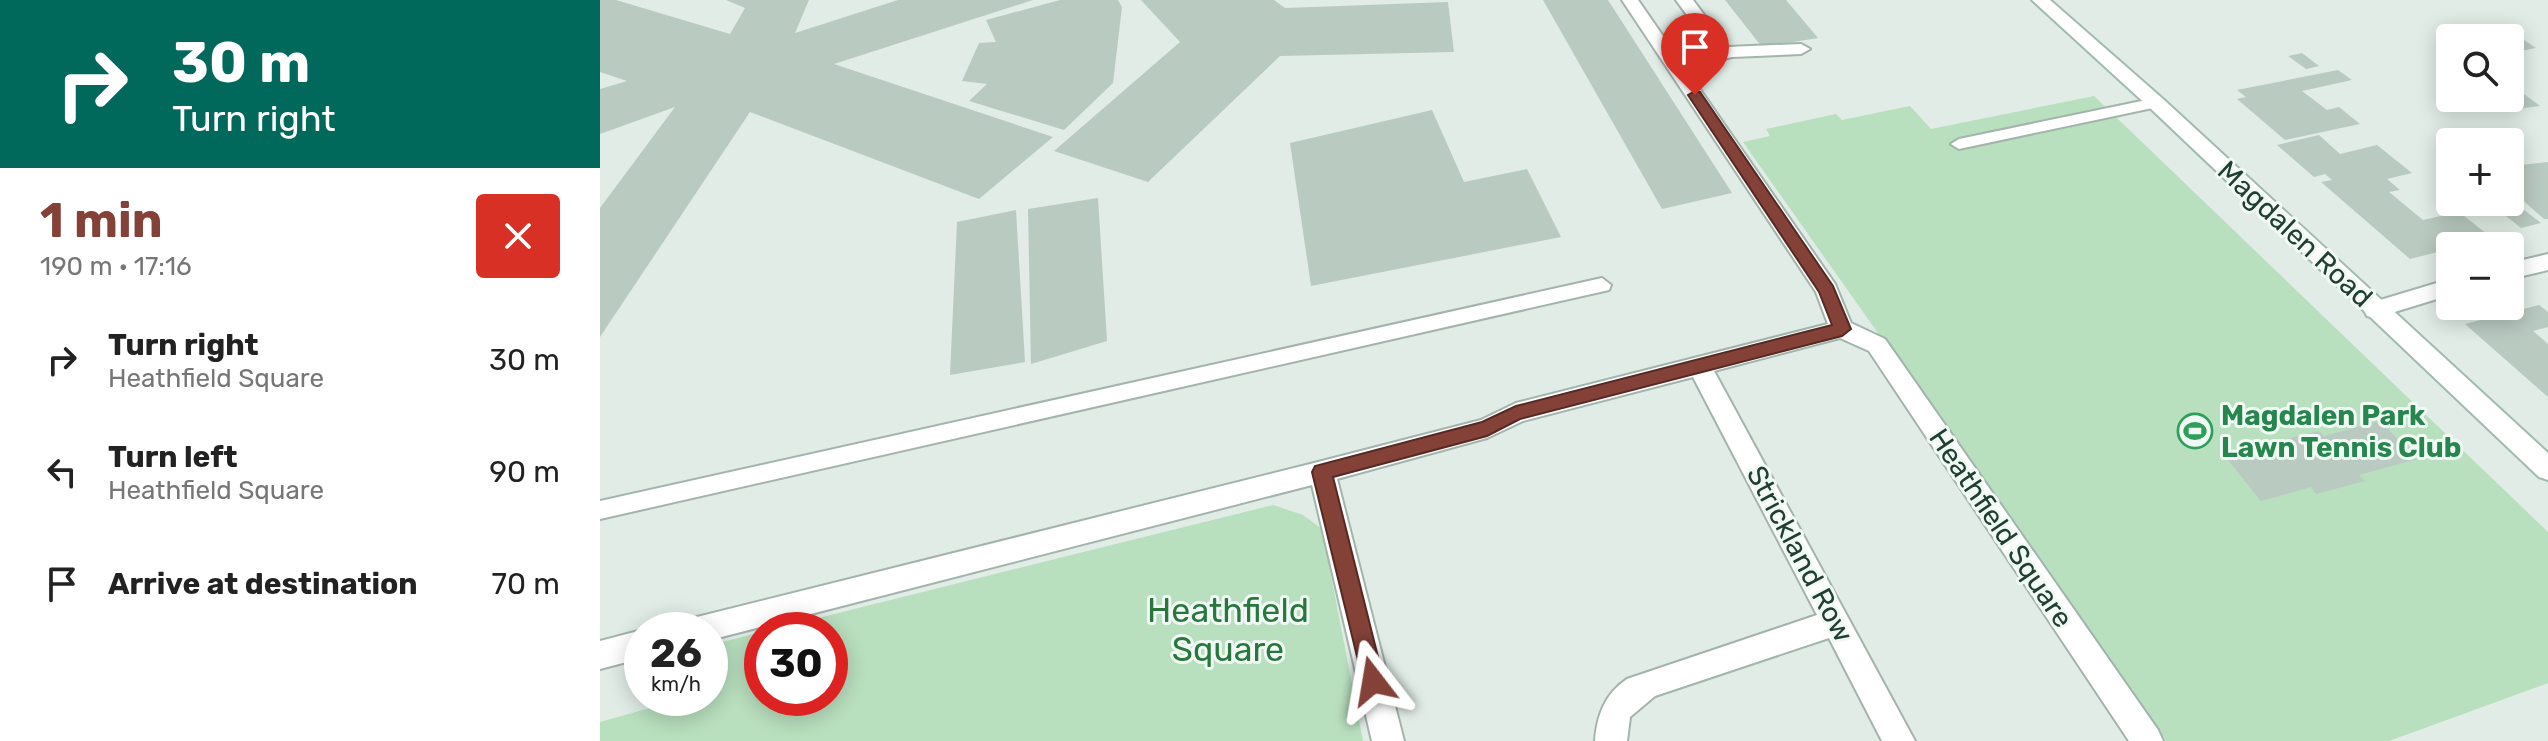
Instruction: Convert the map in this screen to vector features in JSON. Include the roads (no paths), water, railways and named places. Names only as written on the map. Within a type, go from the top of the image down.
[{"type":"street","points":[[728,622],[1322,472],[1487,428],[1516,413],[1842,329],[1827,290],[1630,0]]},
{"type":"street","points":[[1684,0],[1724,54]]},
{"type":"street","name":"Magdalen Road","points":[[2040,0],[2156,103],[2548,469]]},
{"type":"street","points":[[1693,61],[1724,54],[1801,49]]},
{"type":"street","points":[[2524,268],[2548,262]]},
{"type":"street","points":[[2375,310],[2436,291]]},
{"type":"street","name":"Heathfield Square","points":[[1842,329],[1877,345],[2147,741]]},
{"type":"street","name":"Strickland Row","points":[[1700,367],[1899,741]]},
{"type":"street","points":[[1322,472],[1388,741]]},
{"type":"street","points":[[1611,741],[1613,717],[1629,693],[1647,684],[1836,622]]},
{"type":"street","points":[[600,655],[624,649]]},
{"type":"lane","points":[[1959,144],[2156,103]]},
{"type":"lane","points":[[600,510],[1602,285]]},
{"type":"place","name":"Magdalen Park Lawn Tennis Club","points":[[2195,431]]}]
